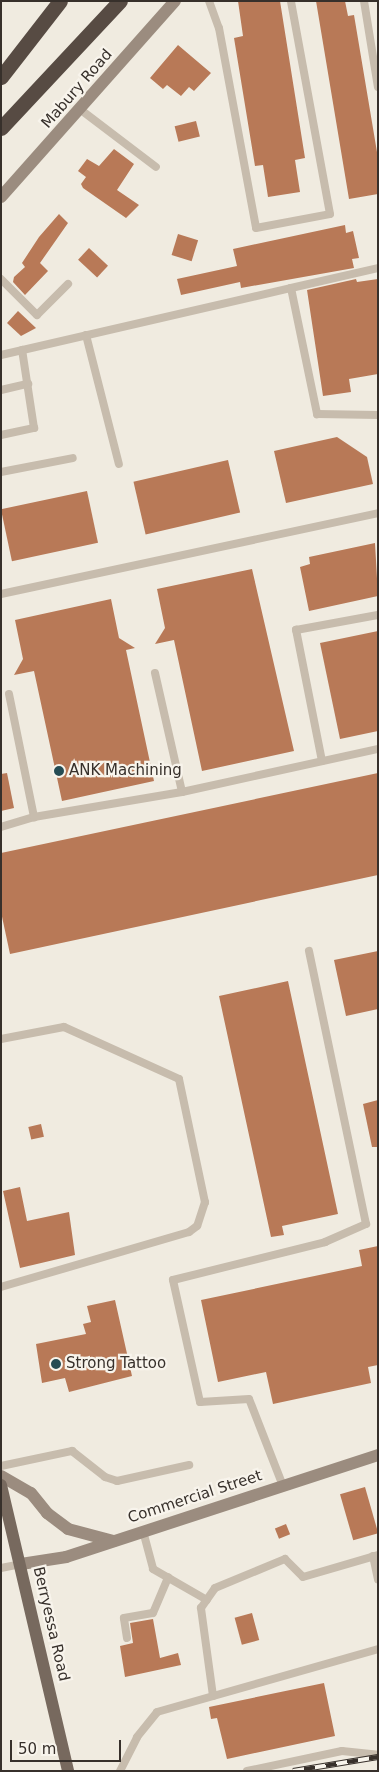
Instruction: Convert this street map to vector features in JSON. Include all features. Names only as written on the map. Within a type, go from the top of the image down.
[{"type":"highway","points":[[1,77],[60,1]]},
{"type":"highway","points":[[1,128],[120,1]]},
{"type":"main road","name":"Mabury Road","points":[[1,198],[81,110],[175,1]]},
{"type":"main road","name":"Commercial Street","points":[[21,1564],[66,1557],[378,1455]]},
{"type":"main road","points":[[1,1476],[31,1493],[47,1514],[68,1529],[113,1541]]},
{"type":"main road","name":"Berryessa Road","points":[[1,1485],[68,1771]]},
{"type":"lane","points":[[209,1],[220,28],[256,228],[330,214],[291,1]]},
{"type":"lane","points":[[364,1],[378,87]]},
{"type":"lane","points":[[81,110],[156,167]]},
{"type":"lane","points":[[1,354],[378,268]]},
{"type":"lane","points":[[1,279],[37,315],[68,284]]},
{"type":"lane","points":[[292,288],[318,414],[378,415]]},
{"type":"lane","points":[[86,335],[119,464]]},
{"type":"lane","points":[[1,435],[34,428],[22,350]]},
{"type":"lane","points":[[1,390],[28,384]]},
{"type":"lane","points":[[1,472],[73,458]]},
{"type":"lane","points":[[1,594],[378,513]]},
{"type":"lane","points":[[322,761],[296,630],[378,614]]},
{"type":"lane","points":[[155,673],[182,792]]},
{"type":"lane","points":[[9,694],[34,817]]},
{"type":"lane","points":[[1,827],[34,817],[182,792],[378,749]]},
{"type":"lane","points":[[283,1486],[249,1399],[200,1402],[173,1280],[325,1242],[366,1224],[309,951]]},
{"type":"lane","points":[[1,1039],[64,1027],[78,1030],[87,1040],[141,1060],[179,1079],[205,1202],[197,1226],[188,1232],[1,1287]]},
{"type":"lane","points":[[1,1466],[72,1451],[105,1477],[117,1481],[189,1465]]},
{"type":"lane","points":[[143,1531],[153,1569],[207,1600]]},
{"type":"lane","points":[[213,1696],[201,1608],[215,1588],[286,1559],[303,1577],[375,1556],[378,1579]]},
{"type":"lane","points":[[1,1568],[21,1564]]},
{"type":"lane","points":[[127,1638],[124,1618],[153,1612],[168,1577]]},
{"type":"lane","points":[[120,1771],[137,1737],[157,1712],[378,1649]]},
{"type":"lane","points":[[247,1771],[342,1751],[378,1755]]},
{"type":"building","points":[[238,1],[280,1],[305,158],[295,160],[300,192],[268,197],[263,165],[255,166],[234,38],[243,36]]},
{"type":"building","points":[[316,1],[345,1],[348,16],[354,15],[378,158],[378,194],[349,199]]},
{"type":"building","points":[[178,45],[211,73],[194,91],[189,87],[181,96],[167,85],[163,89],[150,78]]},
{"type":"building","points":[[196,121],[200,137],[179,142],[175,126]]},
{"type":"building","points":[[114,149],[134,164],[117,190],[139,205],[126,218],[83,188],[81,184],[86,177],[78,171],[87,159],[99,166]]},
{"type":"building","points":[[59,214],[68,223],[40,263],[48,271],[25,295],[13,282],[14,277],[25,267],[22,263],[39,237]]},
{"type":"building","points":[[345,225],[346,233],[353,231],[359,258],[352,259],[354,268],[241,288],[240,282],[181,295],[177,279],[237,266],[233,249]]},
{"type":"building","points":[[178,234],[198,240],[192,261],[172,255]]},
{"type":"building","points":[[89,248],[108,266],[97,277],[78,260]]},
{"type":"building","points":[[356,279],[357,282],[378,279],[378,374],[349,379],[351,392],[323,396],[307,290]]},
{"type":"building","points":[[18,311],[36,328],[21,336],[7,323]]},
{"type":"building","points":[[337,437],[367,457],[373,484],[286,503],[274,451]]},
{"type":"building","points":[[228,460],[240,513],[146,534],[133,482]]},
{"type":"building","points":[[87,491],[98,543],[12,561],[1,509]]},
{"type":"building","points":[[375,543],[378,596],[309,611],[300,567],[310,564],[309,557]]},
{"type":"building","points":[[252,569],[294,751],[202,771],[174,640],[155,644],[165,628],[157,589]]},
{"type":"building","points":[[111,599],[119,638],[135,648],[126,650],[154,781],[62,801],[34,671],[14,675],[23,659],[15,620]]},
{"type":"building","points":[[378,631],[378,731],[340,739],[320,643]]},
{"type":"building","points":[[7,773],[14,808],[1,811],[1,774]]},
{"type":"building","points":[[378,773],[378,875],[10,954],[1,912],[1,853]]},
{"type":"building","points":[[378,951],[378,1009],[346,1016],[334,960]]},
{"type":"building","points":[[288,981],[338,1214],[282,1226],[284,1235],[271,1237],[219,996]]},
{"type":"building","points":[[378,1100],[378,1147],[372,1147],[363,1104]]},
{"type":"building","points":[[41,1124],[44,1137],[31,1140],[28,1127]]},
{"type":"building","points":[[20,1187],[27,1221],[69,1212],[75,1255],[20,1268],[3,1191]]},
{"type":"building","points":[[378,1246],[378,1365],[368,1367],[371,1383],[273,1404],[266,1372],[218,1382],[201,1300],[362,1266],[359,1250]]},
{"type":"building","points":[[115,1300],[132,1376],[69,1392],[65,1378],[42,1383],[36,1344],[86,1334],[83,1324],[91,1322],[87,1306]]},
{"type":"building","points":[[365,1487],[378,1533],[353,1540],[340,1494]]},
{"type":"building","points":[[286,1524],[290,1534],[279,1539],[275,1528]]},
{"type":"building","points":[[252,1613],[259,1640],[242,1645],[235,1618]]},
{"type":"building","points":[[153,1619],[160,1658],[178,1653],[181,1665],[125,1677],[120,1646],[133,1643],[130,1623]]},
{"type":"building","points":[[324,1683],[335,1736],[227,1759],[217,1718],[211,1719],[209,1707]]},
{"type":"railway","points":[[293,1771],[378,1757]]},
{"type":"place","name":"ANK Machining","points":[[59,771]]},
{"type":"place","name":"Strong Tattoo","points":[[56,1364]]}]
